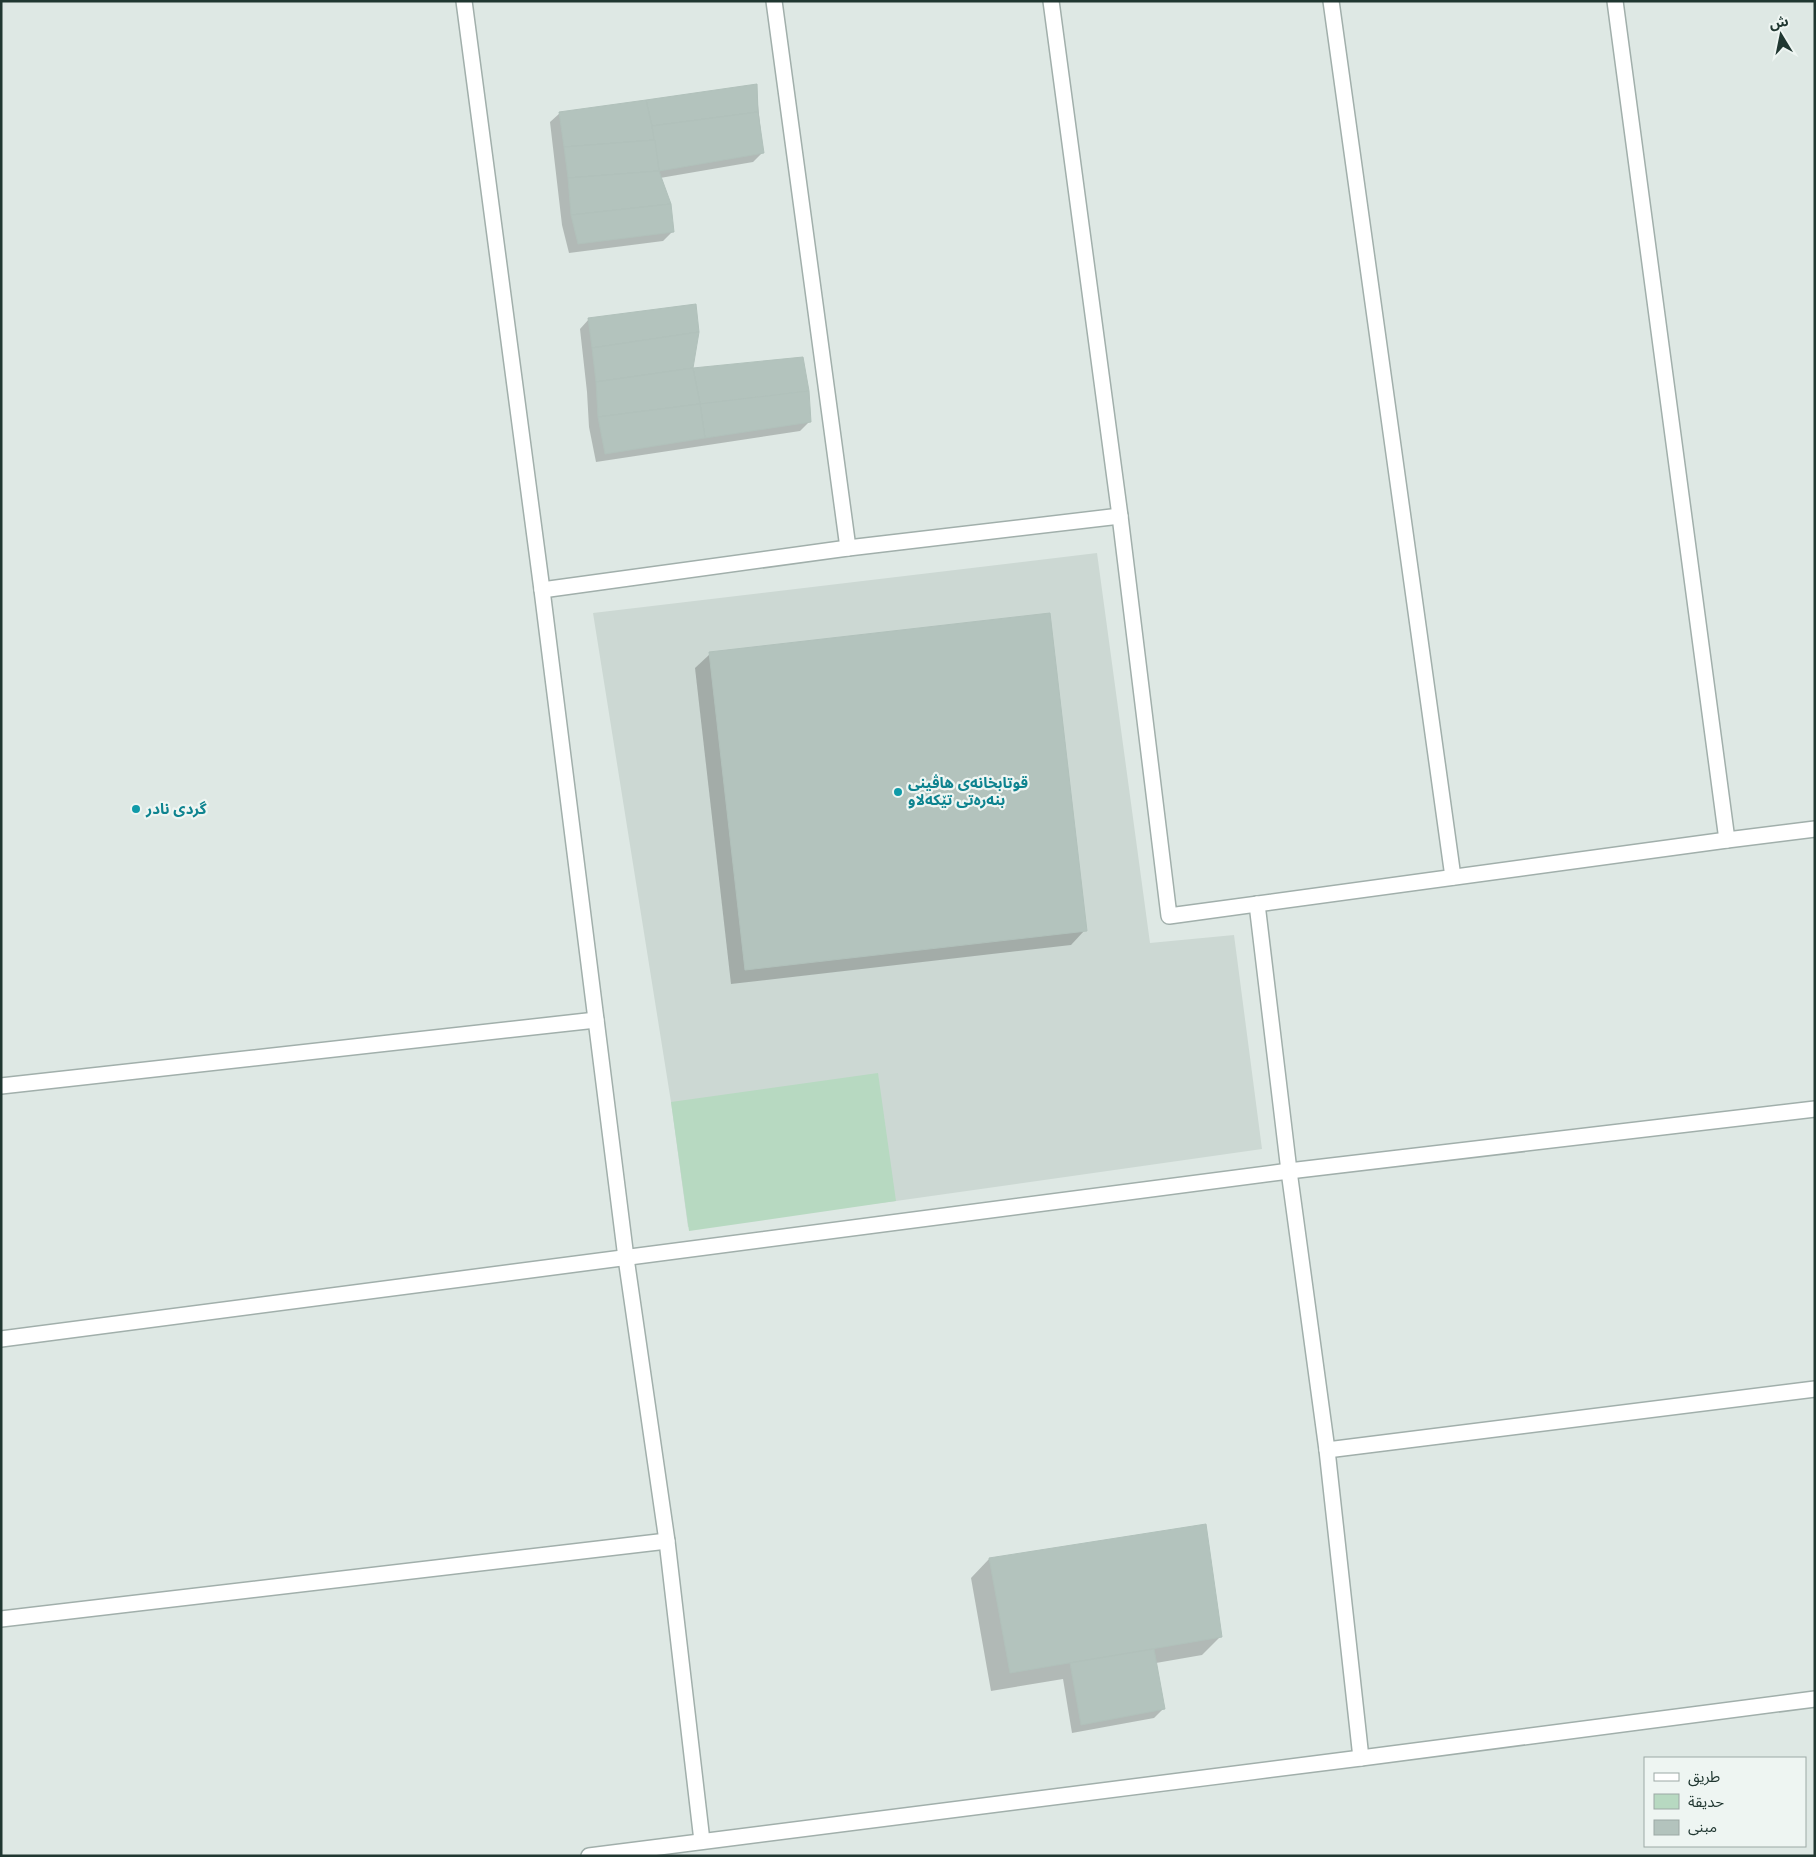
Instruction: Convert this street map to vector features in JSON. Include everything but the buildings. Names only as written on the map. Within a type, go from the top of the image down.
[{"type":"street","points":[[464,1],[542,590],[626,1258],[667,1541],[702,1842]]},
{"type":"street","points":[[774,1],[848,548]]},
{"type":"street","points":[[1052,1],[1120,516],[1169,916],[1815,829]]},
{"type":"street","points":[[1331,1],[1453,877]]},
{"type":"street","points":[[1614,1],[1727,840]]},
{"type":"street","points":[[542,590],[848,548],[1120,516]]},
{"type":"street","points":[[1258,904],[1289,1171],[1327,1450],[1361,1758]]},
{"type":"street","points":[[1,1086],[596,1020]]},
{"type":"street","points":[[1,1339],[1289,1171],[1815,1109]]},
{"type":"street","points":[[1327,1450],[1815,1390]]},
{"type":"street","points":[[1,1619],[667,1541]]},
{"type":"street","points":[[589,1856],[1815,1699]]},
{"type":"shaded area","points":[[1097,553],[1150,943],[1234,935],[1262,1149],[896,1201],[688,1227],[671,1102],[593,613]]},
{"type":"green space","points":[[878,1073],[896,1201],[689,1231],[671,1102]]},
{"type":"place","name":"قوتابخانەی هاڤینی بنەرەتی تێکەلاو","points":[[898,792]]},
{"type":"place","name":"گردی نادر","points":[[136,809]]}]
